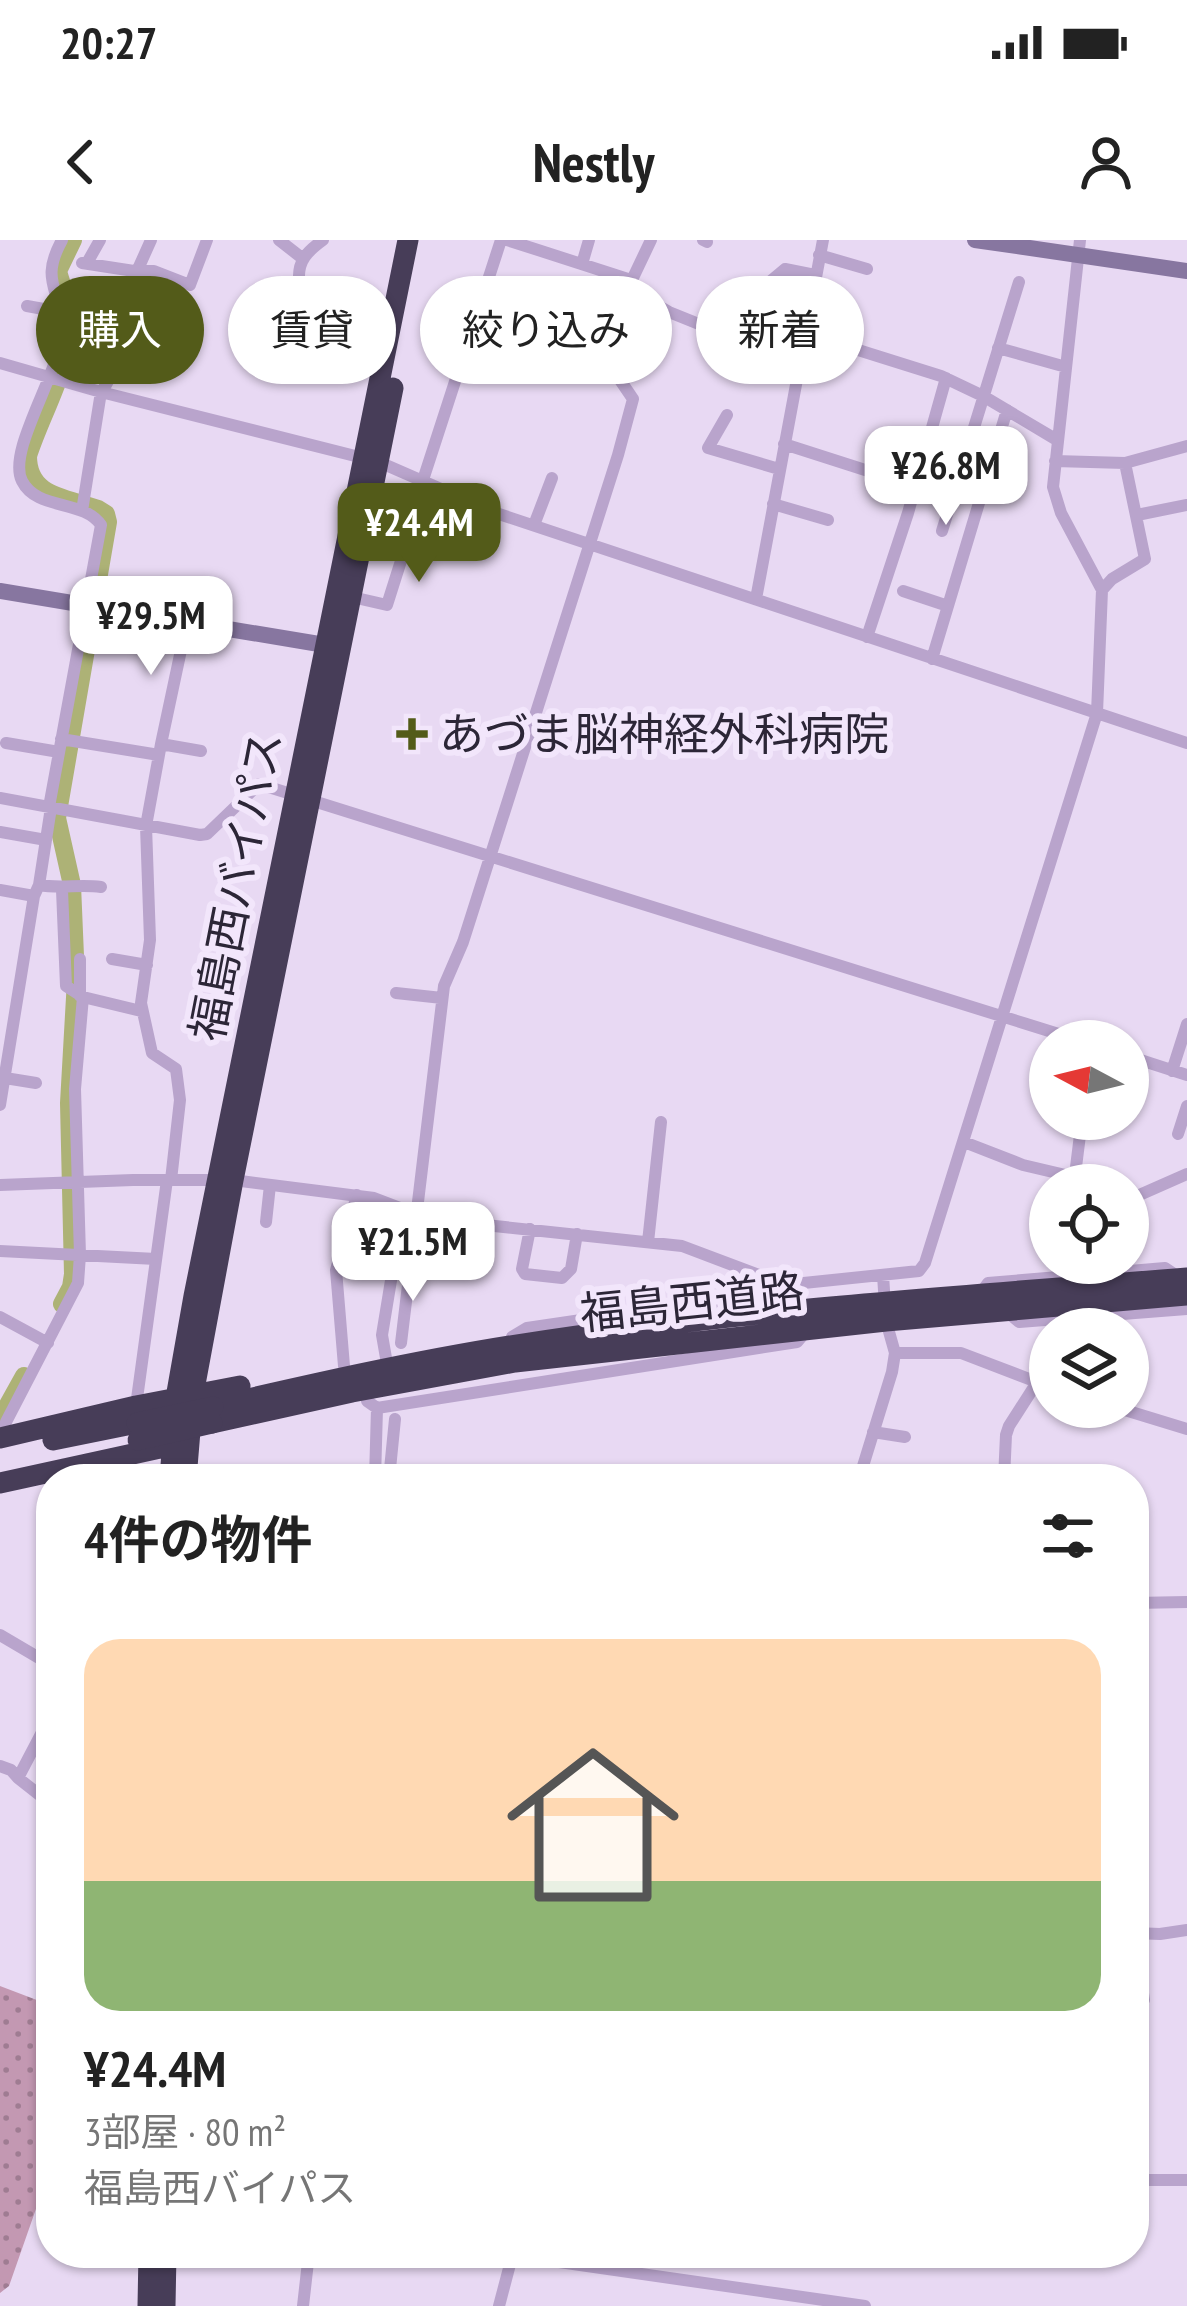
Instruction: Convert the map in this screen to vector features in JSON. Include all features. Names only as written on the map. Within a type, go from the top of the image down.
[{"type":"highway","name":"福島西バイパス","points":[[396,301],[408,240]]},
{"type":"highway","name":"福島西バイパス","points":[[174,1464],[198,1406],[225,1180],[371,460],[422,240]]},
{"type":"highway","name":"福島西バイパス","points":[[334,646],[352,597],[382,384]]},
{"type":"highway","name":"福島西道路","points":[[198,1406],[352,1392],[515,1362],[808,1328],[979,1296],[1185,1284]]},
{"type":"highway","name":"福島西道路","points":[[0,1470],[198,1406],[514,1346],[780,1313],[1006,1311],[1185,1284]]},
{"type":"highway","points":[[0,1438],[137,1423],[394,1351],[630,1320],[660,1326]]},
{"type":"highway","points":[[88,1464],[423,1389],[637,1358],[694,1341]]},
{"type":"highway","name":"福島西道路","points":[[0,1452],[137,1423]]},
{"type":"highway","name":"福島西バイパス","points":[[180,1444],[183,1464]]},
{"type":"highway","points":[[0,1483],[36,1475]]},
{"type":"highway","points":[[148,2306],[149,2268]]},
{"type":"highway","points":[[165,2306],[166,2268]]},
{"type":"street","points":[[52,276],[62,240]]},
{"type":"street","points":[[100,240],[85,263],[154,271],[190,285],[207,240]]},
{"type":"street","points":[[133,276],[152,240]]},
{"type":"street","points":[[279,240],[302,258]]},
{"type":"street","points":[[298,276],[302,258],[323,240]]},
{"type":"street","points":[[352,597],[388,605],[504,240],[610,276]]},
{"type":"street","points":[[582,264],[590,240]]},
{"type":"street","points":[[633,276],[651,240]]},
{"type":"street","points":[[777,276],[785,269],[815,275],[824,240]]},
{"type":"street","points":[[975,240],[1079,247],[1187,271]]},
{"type":"street","points":[[0,1185],[225,1180],[374,1198],[448,1221],[682,1246],[794,1284],[919,1271],[926,1263],[1097,713],[1102,590],[1061,513],[1053,487],[1079,247]]},
{"type":"street","points":[[819,255],[867,269]]},
{"type":"street","points":[[942,531],[1019,282]]},
{"type":"street","points":[[27,306],[36,308]]},
{"type":"street","points":[[998,348],[1066,367]]},
{"type":"street","points":[[864,356],[946,378],[1057,440]]},
{"type":"street","points":[[0,363],[36,372]]},
{"type":"street","points":[[867,637],[946,378]]},
{"type":"street","points":[[0,1105],[5,1045],[56,809],[100,525],[83,506],[28,491],[18,472],[21,450],[53,384]]},
{"type":"street","points":[[77,384],[371,460],[496,513],[1187,743]]},
{"type":"street","points":[[83,506],[101,392],[108,384]]},
{"type":"street","points":[[394,1351],[448,972],[463,943],[633,399],[623,384]]},
{"type":"street","points":[[756,599],[795,384]]},
{"type":"street","points":[[932,658],[1007,410]]},
{"type":"street","points":[[727,415],[708,448],[779,469]]},
{"type":"street","points":[[784,444],[915,486]]},
{"type":"street","points":[[1054,461],[1125,463],[1187,446]]},
{"type":"street","points":[[1102,590],[1145,559],[1125,463]]},
{"type":"street","points":[[534,525],[551,478]]},
{"type":"street","points":[[951,503],[976,512]]},
{"type":"street","points":[[773,504],[828,520]]},
{"type":"street","points":[[1137,515],[1187,505]]},
{"type":"street","points":[[478,541],[496,513]]},
{"type":"street","points":[[0,591],[334,646]]},
{"type":"street","points":[[903,592],[948,606]]},
{"type":"street","points":[[137,1423],[180,1100],[176,1069],[152,1053],[141,1011],[150,940],[146,826],[187,622]]},
{"type":"street","points":[[6,743],[201,751]]},
{"type":"street","points":[[0,798],[207,834],[259,784],[1029,1025]]},
{"type":"street","points":[[0,832],[46,840]]},
{"type":"street","points":[[0,890],[101,887]]},
{"type":"street","points":[[69,888],[66,986],[78,994],[141,1011]]},
{"type":"street","points":[[0,1438],[78,1283],[72,1182],[80,959]]},
{"type":"street","points":[[112,959],[147,965]]},
{"type":"street","points":[[396,994],[442,998]]},
{"type":"street","points":[[1172,1071],[1187,1024]]},
{"type":"street","points":[[1149,1063],[1187,1075]]},
{"type":"street","points":[[4,1078],[36,1083]]},
{"type":"street","points":[[1178,1134],[1187,1106]]},
{"type":"street","points":[[648,1242],[662,1122]]},
{"type":"street","points":[[964,1142],[1029,1167]]},
{"type":"street","points":[[1149,1191],[1187,1174]]},
{"type":"street","points":[[266,1222],[270,1185]]},
{"type":"street","points":[[344,1366],[336,1270],[357,1195]]},
{"type":"street","points":[[530,1229],[522,1269],[525,1274],[555,1279],[571,1269],[577,1234]]},
{"type":"street","points":[[394,1351],[382,1335],[398,1238],[414,1230]]},
{"type":"street","points":[[0,1251],[156,1259]]},
{"type":"street","points":[[1149,1268],[1166,1268],[1185,1284]]},
{"type":"street","points":[[863,1464],[895,1353],[883,1275]]},
{"type":"street","points":[[979,1296],[988,1283],[1029,1277]]},
{"type":"street","points":[[512,1337],[526,1328],[649,1310],[754,1302],[768,1303],[780,1313]]},
{"type":"street","points":[[1149,1314],[1187,1309]]},
{"type":"street","points":[[1006,1311],[1019,1322],[1029,1322]]},
{"type":"street","points":[[0,1317],[45,1341]]},
{"type":"street","points":[[374,1464],[372,1404],[797,1342],[808,1328]]},
{"type":"street","points":[[895,1353],[961,1353],[1029,1379]]},
{"type":"street","points":[[1005,1464],[1006,1435],[1029,1405]]},
{"type":"street","points":[[1149,1417],[1187,1429]]},
{"type":"street","points":[[390,1464],[394,1419]]},
{"type":"street","points":[[873,1432],[904,1437]]},
{"type":"street","points":[[1149,1603],[1187,1603]]},
{"type":"street","points":[[0,1635],[36,1656]]},
{"type":"street","points":[[18,1778],[36,1744]]},
{"type":"street","points":[[0,1766],[36,1792]]},
{"type":"street","points":[[1149,1934],[1187,1930]]},
{"type":"street","points":[[1149,2180],[1187,2180]]},
{"type":"street","points":[[303,2306],[308,2268]]},
{"type":"street","points":[[500,2306],[510,2268]]},
{"type":"street","points":[[608,2268],[865,2306]]},
{"type":"shaded area","points":[[0,1986],[36,2000],[36,2209],[9,2286],[0,2293]]},
{"type":"waterway","points":[[62,1304],[73,1274],[69,1103],[76,980],[72,885],[57,818],[108,522],[98,509],[42,488],[34,480],[28,456],[66,353],[70,318],[58,271],[73,240]]},
{"type":"waterway","points":[[0,1419],[24,1376]]},
{"type":"place","name":"あづま脳神経外科病院","points":[[412,734]]}]
